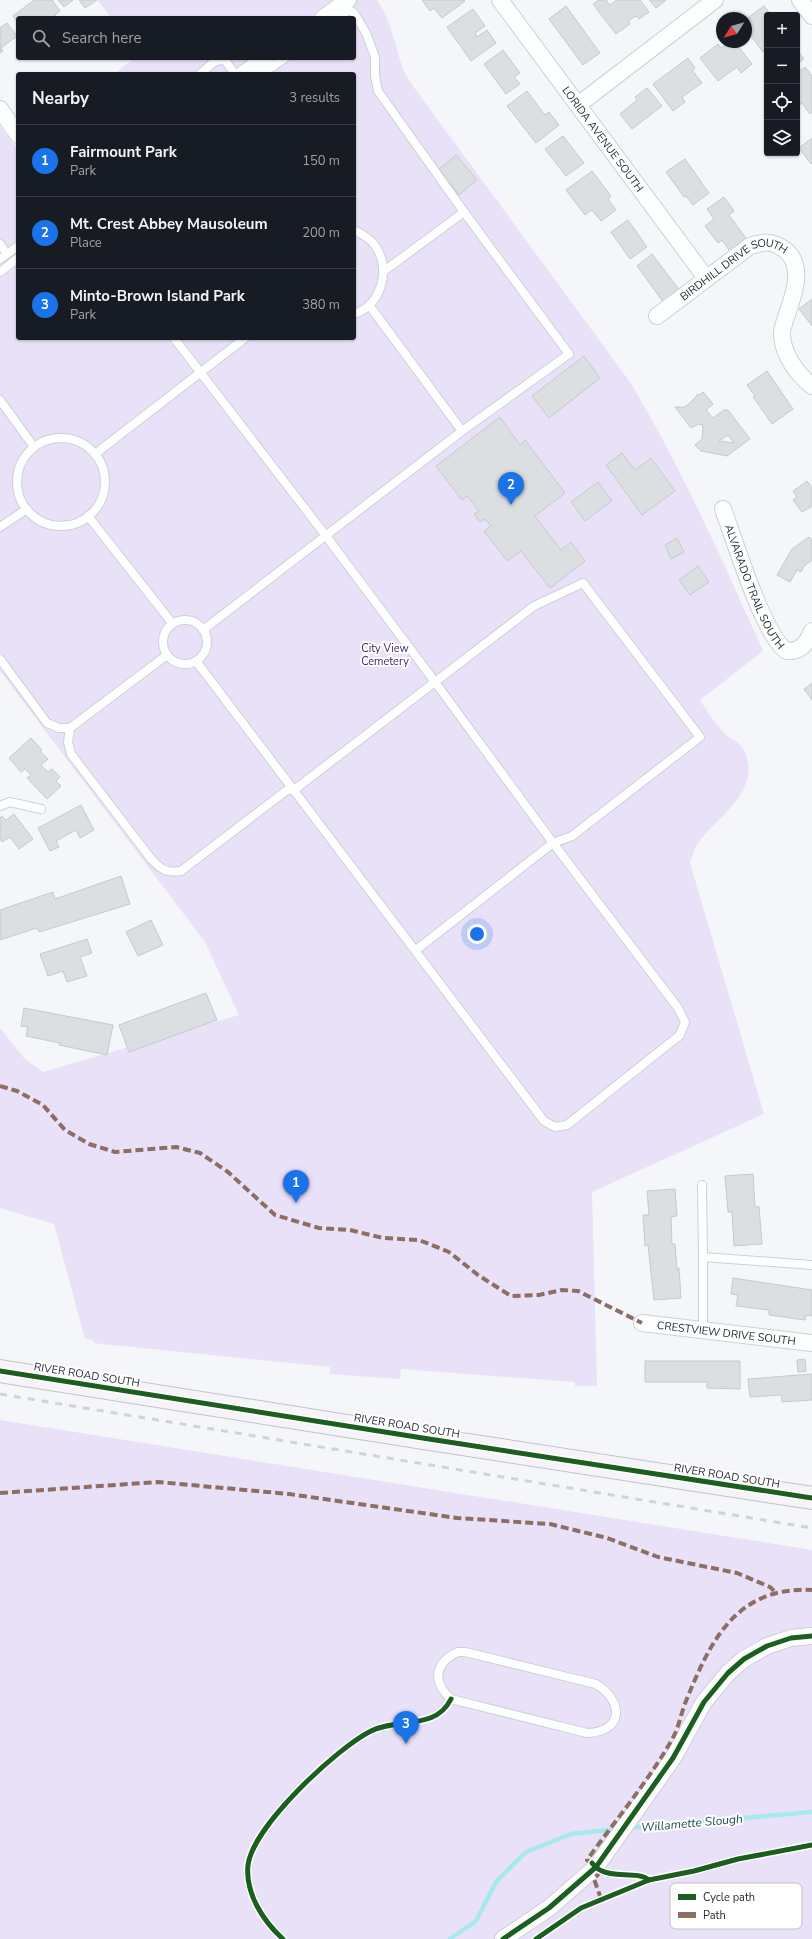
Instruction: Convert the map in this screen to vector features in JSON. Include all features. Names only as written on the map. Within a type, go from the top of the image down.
[{"type":"main road","name":"RIVER ROAD SOUTH","points":[[0,1371],[444,1442],[812,1498]]},
{"type":"street","points":[[326,16],[348,0]]},
{"type":"street","name":"LORIDA AVENUE SOUTH","points":[[500,0],[706,278]]},
{"type":"street","points":[[578,105],[715,0]]},
{"type":"street","points":[[800,0],[812,16]]},
{"type":"street","points":[[246,72],[263,60]]},
{"type":"street","points":[[0,109],[16,132]]},
{"type":"street","name":"BIRDHILL DRIVE SOUTH","points":[[657,316],[750,246],[763,241],[775,243],[786,251],[795,264],[795,289],[782,333],[784,346],[800,377],[812,386]]},
{"type":"street","name":"ALVARADO TRAIL SOUTH","points":[[723,509],[754,593],[778,643],[787,651],[798,650],[806,643],[812,631]]},
{"type":"street","name":"CRESTVIEW DRIVE SOUTH","points":[[642,1323],[812,1343]]},
{"type":"street","points":[[503,1939],[549,1908],[589,1875],[631,1820],[677,1753],[704,1702],[728,1673],[744,1659],[767,1646],[791,1638],[812,1636]]},
{"type":"lane","points":[[341,16],[350,10],[355,16]]},
{"type":"lane","points":[[204,630],[462,431],[569,354],[464,212],[378,91],[375,76],[375,57],[366,34],[356,18]]},
{"type":"lane","points":[[202,72],[214,62],[221,60]]},
{"type":"lane","points":[[225,60],[234,72]]},
{"type":"lane","points":[[265,72],[282,60]]},
{"type":"lane","points":[[384,271],[464,212]]},
{"type":"lane","points":[[356,231],[364,235],[375,245],[381,257],[384,271],[380,290],[369,306],[356,313]]},
{"type":"lane","points":[[0,244],[7,254]]},
{"type":"lane","points":[[0,260],[16,247]]},
{"type":"lane","points":[[0,272],[16,260]]},
{"type":"lane","points":[[369,306],[462,431]]},
{"type":"lane","points":[[175,340],[326,536],[553,843],[678,1008],[685,1022],[680,1035],[567,1125],[555,1127],[544,1121],[196,661]]},
{"type":"lane","points":[[95,454],[242,340]]},
{"type":"lane","points":[[0,400],[34,447]]},
{"type":"lane","points":[[59,438],[73,439],[85,445],[95,454],[102,466],[105,480],[103,493],[98,506],[88,516],[77,523],[63,526],[50,524],[37,518],[27,509],[20,497],[17,483],[19,469],[25,457],[34,447],[46,440],[59,438]]},
{"type":"lane","points":[[0,527],[27,509]]},
{"type":"lane","points":[[88,516],[172,623]]},
{"type":"lane","points":[[70,728],[68,742],[71,754],[152,860],[160,869],[169,873],[181,871],[287,790],[294,790],[534,606],[583,583],[700,737],[572,836],[553,843],[416,950]]},
{"type":"lane","points":[[186,619],[199,624],[204,630],[206,636],[206,650],[196,661],[189,664],[181,664],[174,662],[167,656],[162,643],[163,635],[172,623],[186,619]]},
{"type":"lane","points":[[0,659],[47,723],[59,728],[70,728],[167,656]]},
{"type":"lane","points":[[0,806],[10,802],[41,809]]},
{"type":"lane","points":[[702,1184],[703,1331]]},
{"type":"lane","points":[[703,1257],[812,1265]]},
{"type":"lane","points":[[458,1652],[465,1652],[600,1686],[612,1697],[617,1714],[613,1721],[602,1730],[587,1733],[451,1699],[443,1692],[439,1685],[439,1671],[446,1659],[458,1652]]},
{"type":"green space","name":"City View Cemetery","points":[[98,0],[377,0],[388,21],[401,62],[410,82],[630,382],[684,481],[717,548],[763,651],[700,700],[724,733],[740,745],[744,750],[748,764],[748,778],[736,801],[695,847],[690,863],[764,1114],[592,1192],[597,1386],[575,1386],[575,1382],[401,1369],[400,1379],[330,1374],[330,1367],[93,1343],[93,1340],[85,1339],[54,1224],[0,1208],[0,1028],[24,1058],[43,1072],[239,1015],[205,942],[0,671],[0,126],[16,148],[16,340],[356,340],[356,72],[116,72],[132,60],[356,60],[356,16],[110,16]]},
{"type":"green space","points":[[0,1420],[812,1550],[812,1939],[0,1939]]},
{"type":"building","points":[[34,0],[52,0],[60,11],[56,16],[16,16],[16,20],[13,16]]},
{"type":"building","points":[[58,0],[73,0],[64,7]]},
{"type":"building","points":[[79,0],[97,0],[85,8]]},
{"type":"building","points":[[422,0],[465,1],[442,18],[434,8],[430,11]]},
{"type":"building","points":[[599,0],[606,0],[610,5],[617,0],[640,0],[649,12],[639,19],[636,16],[628,21],[630,24],[616,34],[593,4]]},
{"type":"building","points":[[649,0],[666,0],[656,8]]},
{"type":"building","points":[[566,6],[600,53],[583,65],[549,19]]},
{"type":"building","points":[[764,6],[769,12],[764,12],[763,52],[752,37],[752,15]]},
{"type":"building","points":[[473,9],[485,26],[475,33],[477,37],[487,30],[496,43],[471,61],[447,27]]},
{"type":"building","points":[[7,23],[16,37],[1,48],[3,51],[0,53],[0,28]]},
{"type":"building","points":[[716,46],[716,48],[740,48],[752,64],[741,73],[737,67],[718,81],[700,58]]},
{"type":"building","points":[[503,50],[520,73],[514,77],[520,84],[506,94],[484,64]]},
{"type":"building","points":[[800,54],[804,59],[800,62]]},
{"type":"building","points":[[688,58],[695,68],[692,70],[702,83],[682,97],[685,102],[673,111],[653,84]]},
{"type":"building","points":[[805,67],[812,76],[812,112],[810,114],[802,103],[800,105],[800,71]]},
{"type":"building","points":[[647,88],[662,106],[632,129],[620,114],[637,100],[635,97]]},
{"type":"building","points":[[527,91],[545,115],[549,112],[559,125],[536,143],[507,106]]},
{"type":"building","points":[[563,136],[584,163],[566,176],[545,149]]},
{"type":"building","points":[[812,138],[811,164],[800,149],[800,147]]},
{"type":"building","points":[[456,155],[477,180],[459,195],[439,169]]},
{"type":"building","points":[[685,159],[709,193],[693,205],[686,196],[684,197],[666,172]]},
{"type":"building","points":[[592,171],[611,196],[608,199],[616,210],[601,221],[592,210],[585,215],[566,190]]},
{"type":"building","points":[[724,197],[734,211],[729,215],[748,241],[731,253],[722,240],[718,243],[705,226],[714,219],[707,209]]},
{"type":"building","points":[[628,220],[647,247],[630,259],[611,232]]},
{"type":"building","points":[[652,254],[680,291],[664,303],[637,266]]},
{"type":"building","points":[[812,299],[812,326],[799,309]]},
{"type":"building","points":[[584,356],[600,378],[549,418],[532,396]]},
{"type":"building","points":[[767,371],[793,409],[772,424],[753,397],[755,396],[747,385]]},
{"type":"building","points":[[703,392],[713,404],[706,410],[713,418],[724,410],[728,410],[750,439],[727,456],[701,451],[695,445],[702,439],[703,425],[698,424],[691,428],[675,407],[685,407],[698,394],[700,395]],"holes":[[[728,435],[734,443],[719,441]]]},
{"type":"building","points":[[500,417],[520,445],[525,440],[565,493],[535,516],[561,550],[571,542],[585,561],[550,588],[521,551],[507,561],[484,531],[491,526],[485,519],[480,522],[474,514],[479,511],[467,496],[462,500],[436,466]]},
{"type":"building","points":[[622,453],[635,470],[651,458],[675,491],[642,515],[606,465]]},
{"type":"building","points":[[807,481],[812,488],[812,506],[802,512],[793,500],[797,497],[793,491]]},
{"type":"building","points":[[598,482],[612,501],[585,521],[571,502]]},
{"type":"building","points":[[809,537],[812,540],[812,560],[804,566],[801,572],[797,570],[790,582],[777,575],[792,549]]},
{"type":"building","points":[[677,538],[684,552],[671,559],[665,545]]},
{"type":"building","points":[[698,566],[709,582],[690,595],[679,580]]},
{"type":"building","points":[[812,683],[812,700],[804,689]]},
{"type":"building","points":[[31,738],[48,759],[41,765],[48,772],[52,769],[60,777],[56,781],[61,786],[47,799],[27,778],[31,775],[25,769],[21,772],[9,758]]},
{"type":"building","points":[[81,805],[94,830],[80,838],[76,830],[56,841],[59,847],[50,851],[38,828]]},
{"type":"building","points":[[14,814],[33,839],[19,849],[10,837],[2,842],[0,839],[0,818],[2,816],[6,820]]},
{"type":"building","points":[[121,876],[130,904],[39,932],[37,928],[0,940],[0,910],[53,892],[55,899]]},
{"type":"building","points":[[151,920],[163,945],[138,956],[126,932]]},
{"type":"building","points":[[87,939],[92,953],[80,957],[87,976],[67,982],[63,971],[48,976],[40,954]]},
{"type":"building","points":[[206,993],[217,1020],[129,1052],[119,1025]]},
{"type":"building","points":[[24,1008],[113,1025],[107,1055],[59,1045],[60,1043],[26,1036],[28,1027],[21,1026]]},
{"type":"building","points":[[753,1174],[755,1207],[759,1207],[762,1244],[734,1246],[732,1212],[728,1212],[725,1176]]},
{"type":"building","points":[[675,1189],[677,1216],[671,1217],[672,1244],[675,1244],[677,1269],[679,1268],[681,1298],[654,1300],[648,1245],[645,1246],[643,1215],[649,1215],[647,1191]]},
{"type":"building","points":[[733,1278],[812,1290],[812,1316],[806,1315],[805,1320],[769,1315],[769,1310],[736,1306],[738,1295],[731,1294]]},
{"type":"building","points":[[805,1359],[806,1371],[798,1372],[797,1360]]},
{"type":"building","points":[[645,1361],[740,1361],[740,1389],[707,1388],[707,1382],[645,1382]]},
{"type":"building","points":[[812,1374],[812,1400],[782,1402],[781,1395],[750,1397],[748,1379]]},
{"type":"waterway","name":"Willamette Slough","points":[[628,1828],[812,1812]]},
{"type":"waterway","name":"Willamette Slough","points":[[450,1939],[476,1921],[496,1882],[526,1852],[571,1834],[617,1829]]},
{"type":"railway","points":[[0,1394],[812,1528]]},
{"type":"marked path","points":[[0,1086],[17,1091],[43,1105],[65,1130],[89,1144],[115,1152],[176,1147],[200,1153],[228,1172],[275,1215],[319,1228],[350,1230],[383,1238],[419,1240],[449,1252],[478,1275],[511,1296],[539,1295],[562,1290],[578,1291],[642,1323]]},
{"type":"marked path","points":[[0,1493],[158,1482],[289,1494],[457,1518],[550,1524],[607,1538],[658,1557],[737,1573],[770,1587],[776,1593]]},
{"type":"marked path","points":[[593,1864],[587,1860],[641,1788],[672,1739],[693,1683],[715,1641],[728,1623],[744,1609],[763,1598],[785,1591],[812,1590]]},
{"type":"marked path","points":[[601,1871],[594,1879],[601,1899]]},
{"type":"cycle path","points":[[0,1371],[812,1498]]},
{"type":"cycle path","points":[[503,1939],[549,1908],[596,1867],[673,1758],[704,1702],[728,1673],[744,1659],[767,1646],[791,1638],[812,1636]]},
{"type":"cycle path","points":[[283,1939],[262,1915],[252,1896],[249,1886],[248,1865],[253,1849],[265,1830],[280,1810],[318,1771],[356,1740],[371,1731],[382,1727],[415,1722],[436,1716],[444,1709],[451,1699]]},
{"type":"cycle path","points":[[536,1939],[581,1908],[649,1880],[694,1871],[738,1859],[812,1845]]},
{"type":"cycle path","points":[[592,1863],[599,1870],[607,1873],[633,1875],[644,1877],[649,1880]]},
{"type":"place","name":"Mt. Crest Abbey Mausoleum","points":[[511,505]]},
{"type":"place","name":"Fairmount Park","points":[[296,1203]]},
{"type":"place","name":"Minto-Brown Island Park","points":[[406,1744]]}]
